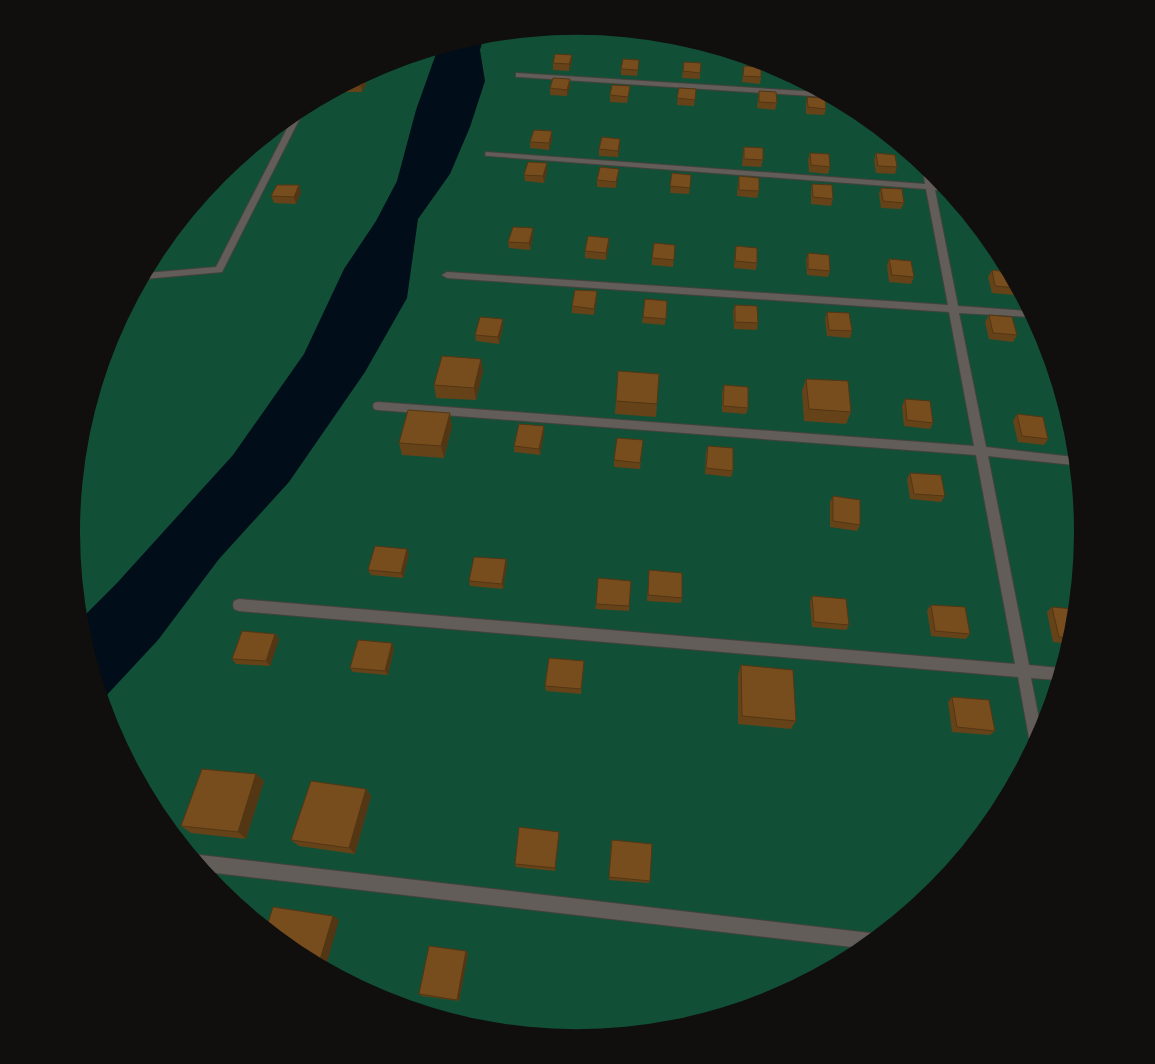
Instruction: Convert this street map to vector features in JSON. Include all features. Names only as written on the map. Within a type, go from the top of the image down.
[{"type":"lane","points":[[519,75],[812,94]]},
{"type":"lane","points":[[152,276],[220,270],[292,125]]},
{"type":"lane","points":[[489,154],[935,187]]},
{"type":"lane","points":[[930,182],[1034,728]]},
{"type":"lane","points":[[448,275],[1024,314]]},
{"type":"lane","points":[[378,406],[981,451],[1069,460]]},
{"type":"lane","points":[[239,605],[1054,674]]},
{"type":"lane","points":[[208,864],[862,939]]},
{"type":"green space","points":[[578,35],[642,39],[706,52],[737,61],[797,86],[826,102],[854,119],[905,158],[951,204],[972,229],[991,256],[1023,312],[1037,342],[1058,403],[1070,467],[1073,499],[1073,565],[1070,597],[1058,661],[1048,692],[1037,722],[1008,781],[972,835],[951,860],[905,906],[880,926],[854,945],[797,978],[737,1003],[706,1012],[642,1025],[610,1028],[545,1028],[513,1025],[449,1012],[418,1003],[358,978],[329,962],[301,945],[250,906],[204,860],[183,835],[147,780],[118,722],[97,661],[90,629],[85,597],[80,532],[85,467],[90,435],[97,403],[118,342],[147,283],[183,229],[204,204],[250,158],[275,138],[301,119],[358,86],[418,61],[449,52],[513,39],[545,36]]},
{"type":"water","points":[[482,45],[480,50],[485,81],[470,127],[450,174],[418,219],[407,298],[365,372],[289,482],[219,559],[158,640],[108,694],[97,661],[87,613],[117,583],[233,455],[304,354],[344,269],[376,221],[397,181],[416,110],[435,56]]},
{"type":"building","points":[[555,54],[572,55],[569,64],[553,63]]},
{"type":"building","points":[[623,59],[639,60],[638,70],[621,69]]},
{"type":"building","points":[[684,62],[701,63],[700,73],[683,71]]},
{"type":"building","points":[[744,66],[751,66],[761,70],[761,77],[743,76]]},
{"type":"building","points":[[553,78],[570,79],[567,90],[550,88]]},
{"type":"building","points":[[612,85],[630,86],[628,97],[610,95]]},
{"type":"building","points":[[679,88],[696,89],[695,100],[677,98]]},
{"type":"building","points":[[759,91],[776,92],[777,103],[759,102]]},
{"type":"building","points":[[807,97],[818,98],[825,102],[826,109],[808,107]]},
{"type":"building","points":[[534,130],[552,131],[549,143],[530,142]]},
{"type":"building","points":[[602,137],[620,139],[618,151],[599,149]]},
{"type":"building","points":[[744,147],[763,148],[763,160],[744,159]]},
{"type":"building","points":[[810,153],[829,154],[830,167],[811,165]]},
{"type":"building","points":[[876,153],[895,155],[897,167],[878,166]]},
{"type":"building","points":[[528,162],[547,163],[543,176],[524,175]]},
{"type":"building","points":[[600,167],[619,169],[616,182],[597,180]]},
{"type":"building","points":[[672,173],[691,175],[690,188],[670,186]]},
{"type":"building","points":[[739,176],[759,178],[759,191],[739,190]]},
{"type":"building","points":[[812,184],[832,185],[833,199],[813,197]]},
{"type":"building","points":[[277,185],[299,185],[294,197],[271,196]]},
{"type":"building","points":[[881,188],[902,189],[904,203],[883,201]]},
{"type":"building","points":[[513,227],[533,228],[529,243],[508,242]]},
{"type":"building","points":[[588,236],[609,238],[606,253],[585,251]]},
{"type":"building","points":[[654,243],[675,245],[674,260],[652,258]]},
{"type":"building","points":[[736,246],[757,248],[757,263],[735,261]]},
{"type":"building","points":[[808,253],[829,255],[830,271],[808,269]]},
{"type":"building","points":[[889,259],[911,261],[914,277],[892,275]]},
{"type":"building","points":[[992,270],[1000,271],[1010,287],[995,286]]},
{"type":"building","points":[[575,290],[597,291],[594,309],[572,306]]},
{"type":"building","points":[[645,299],[667,301],[666,319],[643,317]]},
{"type":"building","points":[[735,305],[757,306],[758,323],[735,322]]},
{"type":"building","points":[[827,312],[849,313],[852,331],[829,330]]},
{"type":"building","points":[[989,315],[1012,317],[1017,335],[993,333]]},
{"type":"building","points":[[480,317],[503,319],[498,337],[475,335]]},
{"type":"building","points":[[442,356],[481,359],[474,388],[434,385]]},
{"type":"building","points":[[618,371],[659,374],[657,404],[616,401]]},
{"type":"building","points":[[806,379],[848,381],[851,412],[809,409]]},
{"type":"building","points":[[724,385],[748,387],[748,408],[723,406]]},
{"type":"building","points":[[905,399],[930,401],[933,423],[907,420]]},
{"type":"building","points":[[408,410],[450,413],[441,446],[399,443]]},
{"type":"building","points":[[1017,414],[1043,417],[1048,439],[1022,436]]},
{"type":"building","points":[[519,424],[544,426],[539,449],[514,446]]},
{"type":"building","points":[[617,438],[643,440],[640,463],[614,460]]},
{"type":"building","points":[[708,446],[733,448],[733,471],[706,468]]},
{"type":"building","points":[[910,473],[941,475],[945,496],[914,494]]},
{"type":"building","points":[[833,496],[860,500],[860,525],[833,521]]},
{"type":"building","points":[[375,546],[407,549],[401,573],[368,570]]},
{"type":"building","points":[[474,557],[506,559],[502,584],[469,581]]},
{"type":"building","points":[[649,570],[682,573],[682,598],[648,595]]},
{"type":"building","points":[[598,578],[631,581],[629,606],[596,604]]},
{"type":"building","points":[[812,596],[846,599],[849,625],[814,622]]},
{"type":"building","points":[[931,605],[965,607],[970,634],[935,631]]},
{"type":"building","points":[[1052,607],[1068,608],[1063,637],[1059,637]]},
{"type":"building","points":[[242,631],[275,634],[266,661],[232,659]]},
{"type":"building","points":[[358,640],[392,643],[385,671],[350,668]]},
{"type":"building","points":[[549,658],[584,661],[581,689],[545,686]]},
{"type":"building","points":[[741,665],[793,670],[796,721],[742,716]]},
{"type":"building","points":[[952,697],[989,700],[995,731],[957,727]]},
{"type":"building","points":[[202,769],[256,774],[238,832],[181,826]]},
{"type":"building","points":[[311,781],[366,789],[349,848],[291,840]]},
{"type":"building","points":[[519,827],[559,832],[555,868],[515,864]]},
{"type":"building","points":[[612,840],[652,844],[650,881],[609,877]]},
{"type":"building","points":[[273,907],[333,916],[321,957],[301,945],[269,921]]},
{"type":"building","points":[[429,946],[466,951],[457,1000],[419,994]]}]
